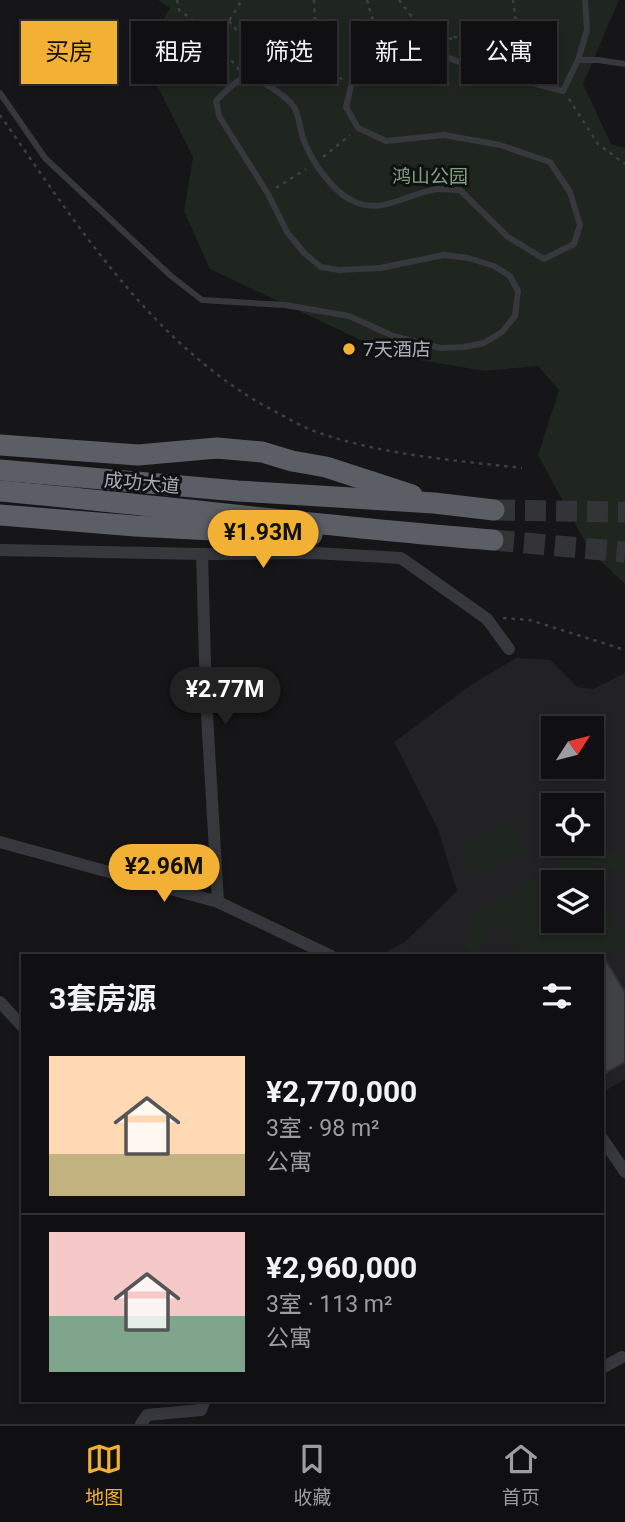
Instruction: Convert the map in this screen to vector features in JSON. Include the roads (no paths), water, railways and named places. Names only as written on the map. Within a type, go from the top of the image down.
[{"type":"highway","points":[[0,445],[138,455],[217,448],[262,452],[337,471],[434,503]]},
{"type":"highway","name":"成功大道","points":[[0,470],[106,491],[398,532],[493,540]]},
{"type":"highway","name":"成功大道","points":[[0,491],[238,491],[434,503],[494,510]]},
{"type":"highway","points":[[0,515],[135,526],[342,536],[398,532]]},
{"type":"street","points":[[0,550],[314,553],[401,558],[482,616],[509,649]]},
{"type":"street","points":[[202,554],[206,698],[218,902]]},
{"type":"street","points":[[0,842],[218,902],[327,954]]},
{"type":"street","points":[[0,1002],[21,1025]]},
{"type":"street","points":[[604,1141],[625,1172]]},
{"type":"street","points":[[604,1367],[624,1358]]},
{"type":"street","points":[[141,1424],[147,1415],[201,1410],[204,1402]]},
{"type":"lane","points":[[0,93],[45,158],[171,276],[202,300],[285,305],[349,316],[393,336],[440,348],[464,348],[484,343],[502,332],[514,316],[518,291],[510,276],[494,266],[468,258],[444,255],[380,268],[338,270],[321,267],[305,254],[287,232],[268,194],[219,116],[216,101],[245,78],[257,79],[294,107],[314,164],[340,193],[353,202],[395,204],[409,197],[437,190],[460,190],[508,237],[544,259],[574,244],[580,225],[570,192],[550,162],[500,145],[444,135],[386,141],[358,128],[346,107],[352,82],[386,51],[428,49],[459,62],[504,69],[536,84],[563,91],[578,60],[587,30],[586,0]]},
{"type":"lane","points":[[578,60],[625,64]]},
{"type":"tunnel","points":[[494,510],[625,512]]},
{"type":"tunnel","points":[[493,540],[625,552]]},
{"type":"place","name":"7天酒店","points":[[349,349]]},
{"type":"park label","name":"鸿山公园","points":[[430,176]]}]
